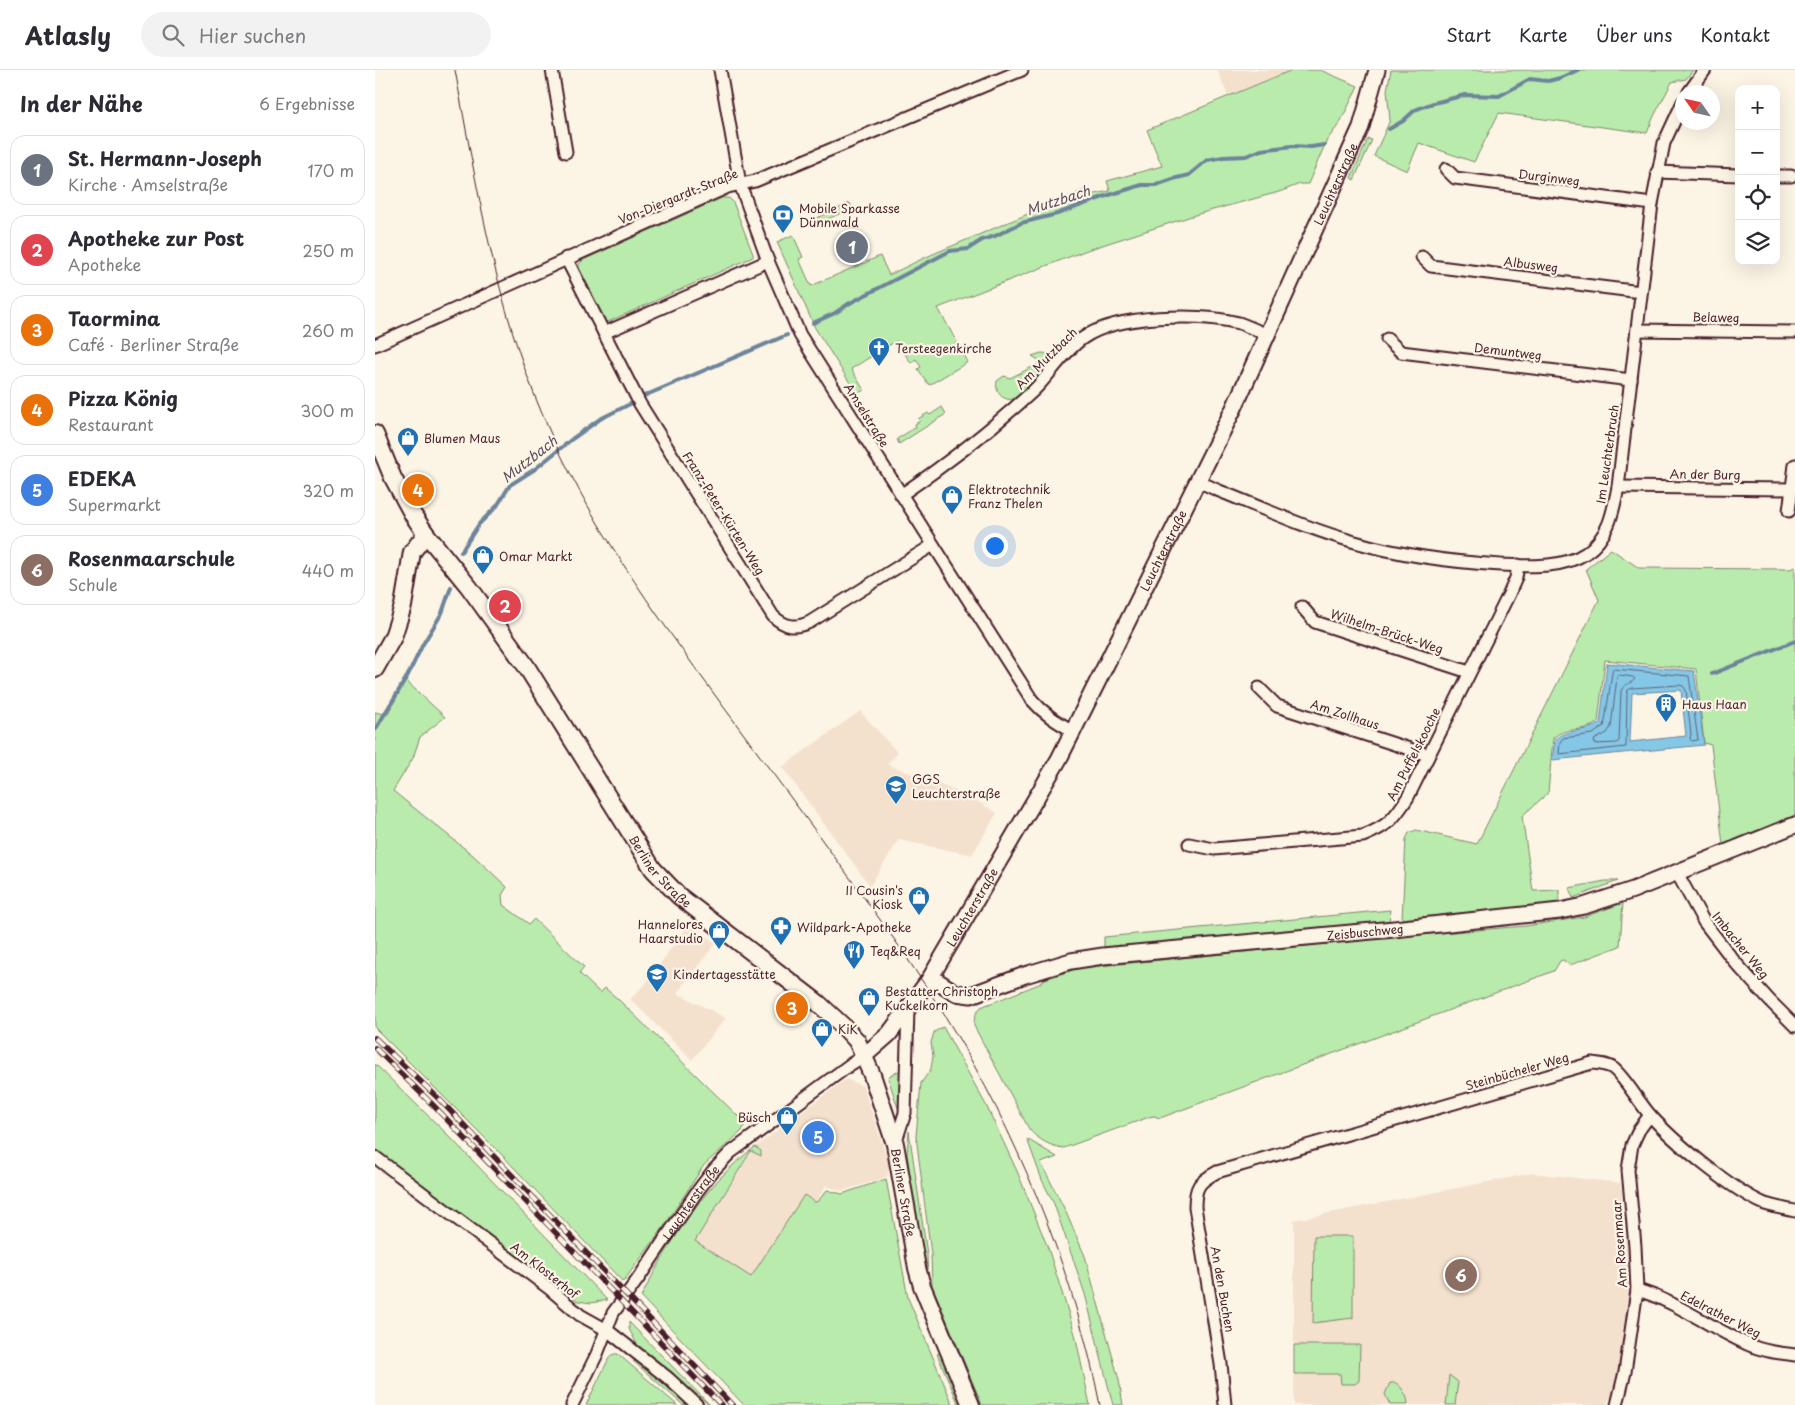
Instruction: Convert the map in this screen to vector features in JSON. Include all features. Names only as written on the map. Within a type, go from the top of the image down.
[{"type":"main road","name":"Berliner Straße","points":[[375,434],[393,478],[413,515],[469,587],[526,666],[653,869],[679,896],[830,1013],[857,1041],[895,1144],[917,1268],[922,1286],[971,1405]]},
{"type":"main road","points":[[375,669],[393,637],[403,606],[412,552],[426,534]]},
{"type":"street","points":[[552,70],[566,152]]},
{"type":"street","name":"Amselstraße","points":[[720,70],[740,184],[768,261],[797,329],[1032,700],[1042,712],[1073,731]]},
{"type":"street","name":"Von-Diergardt-Straße","points":[[375,345],[566,258],[740,184],[755,181],[1022,70]]},
{"type":"street","name":"Leuchterstraße","points":[[573,1405],[613,1313],[696,1193],[730,1153],[864,1056],[889,1034],[931,977],[1073,731],[1198,481],[1267,335],[1361,127],[1377,70]]},
{"type":"street","points":[[1694,85],[1705,70]]},
{"type":"street","name":"Im Leuchterbruch","points":[[1198,481],[1356,543],[1421,557],[1518,566],[1560,563],[1573,560],[1586,553],[1597,543],[1608,528],[1613,512],[1618,487],[1657,172],[1664,143],[1675,119]]},
{"type":"street","name":"Durginweg","points":[[1446,169],[1455,178],[1652,204]]},
{"type":"street","points":[[1657,172],[1735,175]]},
{"type":"street","points":[[1780,176],[1791,176]]},
{"type":"street","name":"Albusweg","points":[[1422,257],[1431,266],[1641,292]]},
{"type":"street","name":"Franz-Peter-Kürten-Weg","points":[[566,258],[637,400],[773,616],[781,623],[791,627],[801,626],[810,622],[933,545]]},
{"type":"street","points":[[604,333],[768,261]]},
{"type":"street","name":"Am Mutzbach","points":[[901,495],[991,429],[1043,381],[1083,338],[1102,329],[1162,317],[1203,318],[1239,323],[1267,335]]},
{"type":"street","name":"Belaweg","points":[[1637,330],[1795,332]]},
{"type":"street","name":"Demuntweg","points":[[1387,339],[1401,352],[1631,380]]},
{"type":"street","points":[[1789,511],[1795,465]]},
{"type":"street","name":"An der Burg","points":[[1618,487],[1792,489]]},
{"type":"street","name":"Am Puffelskooche","points":[[1189,844],[1214,849],[1363,836],[1380,829],[1395,817],[1408,797],[1509,594],[1516,578],[1518,566]]},
{"type":"street","name":"Wilhelm-Brück-Weg","points":[[1302,607],[1315,622],[1469,672]]},
{"type":"street","name":"Am Zollhaus","points":[[1259,688],[1277,706],[1428,755]]},
{"type":"street","name":"Zeisbuschweg","points":[[931,977],[956,993],[971,995],[1025,975],[1071,961],[1103,956],[1423,926],[1560,911],[1609,898],[1677,873],[1795,825]]},
{"type":"street","name":"Imbacher Weg","points":[[1677,873],[1703,922],[1769,1000],[1795,1026]]},
{"type":"street","points":[[895,1144],[905,1113],[908,1009]]},
{"type":"street","name":"Steinbücheler Weg","points":[[1203,1180],[1217,1172],[1592,1064],[1604,1064],[1614,1069],[1650,1116],[1689,1152],[1753,1198],[1779,1208],[1795,1210]]},
{"type":"street","name":"Am Rosenmaar","points":[[1617,1405],[1625,1372],[1637,1290],[1628,1170],[1632,1146],[1639,1130],[1650,1116]]},
{"type":"street","name":"Am Klosterhof","points":[[375,1157],[550,1289],[580,1315],[607,1330],[668,1378],[697,1405]]},
{"type":"street","name":"An den Buchen","points":[[1203,1180],[1195,1192],[1195,1207],[1221,1364],[1225,1405]]},
{"type":"street","name":"Edelrather Weg","points":[[1637,1290],[1654,1295],[1747,1344],[1763,1350],[1795,1355]]},
{"type":"shaded area","points":[[1217,70],[1292,70],[1228,96]]},
{"type":"shaded area","name":"GGS Leuchterstraße","points":[[860,711],[898,753],[887,764],[969,796],[997,813],[972,855],[899,840],[870,886],[782,767]]},
{"type":"shaded area","name":"Kindertagesstätte","points":[[688,925],[716,943],[677,993],[726,1018],[692,1060],[630,999],[647,982]]},
{"type":"shaded area","points":[[846,1079],[863,1086],[890,1166],[887,1177],[842,1191],[826,1186],[754,1298],[685,1254],[755,1147]]},
{"type":"shaded area","points":[[1533,1173],[1621,1183],[1628,1245],[1629,1305],[1619,1368],[1612,1398],[1609,1399],[1607,1405],[1294,1405],[1294,1220]]},
{"type":"green space","points":[[1292,70],[1320,70],[1358,86],[1340,123],[1327,140],[1308,184],[1300,184],[1279,192],[1198,214],[1087,250],[938,308],[968,362],[929,385],[918,369],[921,367],[916,359],[911,363],[896,341],[851,369],[864,390],[857,394],[815,328],[777,242],[793,235],[803,257],[799,259],[811,286],[880,256],[889,275],[926,257],[1087,189],[1089,195],[1110,191],[1107,181],[1162,166],[1147,130]]},
{"type":"green space","points":[[1391,70],[1693,70],[1686,79],[1672,82],[1647,133],[1499,113],[1474,162],[1419,143],[1407,171],[1374,156],[1390,120],[1387,90]]},
{"type":"green space","points":[[1368,139],[1372,140],[1354,180],[1351,178]]},
{"type":"green space","points":[[722,198],[729,198],[733,202],[753,257],[608,322],[605,321],[579,269],[579,264],[583,260]]},
{"type":"green space","points":[[850,203],[852,208],[817,224],[815,219]]},
{"type":"green space","points":[[1041,353],[1050,356],[1051,365],[1019,397],[1006,399],[1002,397],[997,390],[997,381],[1004,376],[1010,378],[1042,362],[1032,356]]},
{"type":"green space","points":[[942,407],[946,414],[899,444],[897,439],[916,427],[915,424],[920,421],[918,419],[928,413],[930,415]]},
{"type":"green space","points":[[1611,549],[1639,568],[1790,569],[1795,567],[1795,815],[1723,845],[1711,745],[1704,743],[1696,669],[1605,660],[1598,722],[1587,728],[1558,734],[1553,738],[1548,793],[1522,816],[1533,891],[1559,890],[1559,903],[1402,919],[1406,839],[1409,833],[1416,830],[1477,844],[1599,600],[1586,569]]},
{"type":"green space","points":[[406,681],[445,717],[420,737],[413,758],[393,791],[474,856],[507,887],[502,895],[503,905],[529,924],[534,919],[584,967],[579,973],[600,993],[605,988],[619,1000],[744,1122],[742,1131],[704,1165],[661,1231],[623,1282],[500,1153],[375,1028],[375,712],[387,715]]},
{"type":"green space","points":[[1605,881],[1618,881],[1573,898],[1569,888]]},
{"type":"green space","points":[[1623,903],[1620,946],[1570,965],[1563,960],[1560,961],[1554,971],[1160,1118],[1149,1117],[1064,1148],[1045,1142],[1029,1129],[974,1026],[975,1016],[981,1007],[1039,984],[1045,979],[1079,968],[1526,926],[1584,917]]},
{"type":"green space","points":[[1390,910],[1389,923],[1121,949],[1121,945],[1104,947],[1104,937]]},
{"type":"green space","points":[[943,1027],[986,1105],[1017,1171],[1048,1248],[1075,1334],[1090,1405],[982,1405],[932,1285],[931,1254],[916,1136],[921,1083],[931,1069],[933,1056],[931,1043],[934,1032]]},
{"type":"green space","points":[[375,1064],[447,1134],[607,1300],[591,1303],[578,1301],[375,1149]]},
{"type":"green space","points":[[902,1071],[900,1107],[898,1108],[888,1078]]},
{"type":"green space","points":[[909,1131],[927,1254],[928,1285],[921,1254],[907,1154]]},
{"type":"green space","points":[[1027,1139],[1057,1157],[1041,1163],[1064,1208],[1085,1256],[1119,1380],[1123,1405],[1113,1405],[1085,1294],[1054,1204],[1042,1180]]},
{"type":"green space","points":[[755,1147],[761,1151],[761,1156],[751,1151],[695,1241],[751,1277],[804,1195],[815,1202],[827,1190],[842,1194],[886,1179],[908,1298],[953,1405],[744,1405],[641,1297],[676,1235],[704,1196],[720,1178]]},
{"type":"green space","points":[[1314,1236],[1353,1236],[1353,1318],[1313,1323]]},
{"type":"green space","points":[[629,1322],[710,1405],[638,1346],[629,1329]]},
{"type":"green space","points":[[1294,1345],[1360,1345],[1359,1381],[1355,1384],[1341,1384],[1340,1374],[1294,1374]]},
{"type":"green space","points":[[941,1353],[963,1405],[959,1405],[937,1354]]},
{"type":"green space","points":[[618,1354],[677,1405],[586,1405],[610,1356]]},
{"type":"green space","points":[[633,1361],[639,1361],[690,1405],[683,1405]]},
{"type":"green space","points":[[1449,1375],[1458,1382],[1455,1405],[1446,1405]]},
{"type":"green space","points":[[1390,1383],[1396,1383],[1401,1387],[1408,1405],[1390,1405],[1385,1394]]},
{"type":"water","points":[[1607,663],[1694,671],[1704,745],[1552,760],[1555,739],[1566,733],[1589,728],[1600,723]],"holes":[[[1681,690],[1686,736],[1630,742],[1632,693]]]},
{"type":"waterway","name":"Mutzbach","points":[[1389,129],[1403,121],[1415,110],[1430,104],[1465,95],[1499,96],[1530,79],[1548,81],[1578,70]]},
{"type":"waterway","name":"Mutzbach","points":[[813,323],[950,251],[968,249],[982,240],[995,236],[1021,223],[1057,214],[1142,185],[1156,185],[1189,175],[1207,160],[1246,156],[1261,150],[1292,146],[1311,147],[1324,145]]},
{"type":"waterway","name":"Mutzbach","points":[[644,396],[787,335]]},
{"type":"waterway","name":"Mutzbach","points":[[461,552],[479,524],[497,506],[510,485],[535,469],[600,419],[630,404]]},
{"type":"waterway","name":"Mutzbach","points":[[375,730],[442,613],[451,587]]},
{"type":"waterway","points":[[1712,674],[1795,641]]},
{"type":"tram line","points":[[455,70],[480,202],[500,289],[527,374],[543,416],[561,455],[601,529],[646,599],[894,939],[962,1044],[1007,1130],[1046,1219],[1077,1311],[1100,1405]]},
{"type":"railway","points":[[375,1038],[439,1099],[732,1405]]},
{"type":"railway","points":[[375,1048],[433,1105],[721,1405]]},
{"type":"place","name":"Mobile Sparkasse Dünnwald","points":[[783,234]]},
{"type":"place","name":"St. Hermann-Joseph","points":[[852,247]]},
{"type":"place","name":"Tersteegenkirche","points":[[879,367]]},
{"type":"place","name":"Blumen Maus","points":[[408,457]]},
{"type":"place","name":"Pizza König","points":[[418,490]]},
{"type":"place","name":"Elektrotechnik Franz Thelen","points":[[952,515]]},
{"type":"place","name":"Omar Markt","points":[[483,575]]},
{"type":"place","name":"Apotheke zur Post","points":[[505,606]]},
{"type":"place","name":"Haus Haan","points":[[1666,723]]},
{"type":"place","name":"GGS Leuchterstraße","points":[[896,805]]},
{"type":"place","name":"II Cousin's Kiosk","points":[[919,916]]},
{"type":"place","name":"Wildpark-Apotheke","points":[[781,946]]},
{"type":"place","name":"Hannelores Haarstudio","points":[[719,950]]},
{"type":"place","name":"Teq&Req","points":[[854,970]]},
{"type":"place","name":"Kindertagesstätte","points":[[657,993]]},
{"type":"place","name":"Taormina","points":[[792,1008]]},
{"type":"place","name":"Bestatter Christoph Kuckelkorn","points":[[869,1017]]},
{"type":"place","name":"KiK","points":[[822,1048]]},
{"type":"place","name":"Büsch","points":[[787,1136]]},
{"type":"place","name":"EDEKA","points":[[818,1137]]},
{"type":"place","name":"Rosenmaarschule","points":[[1461,1275]]}]
